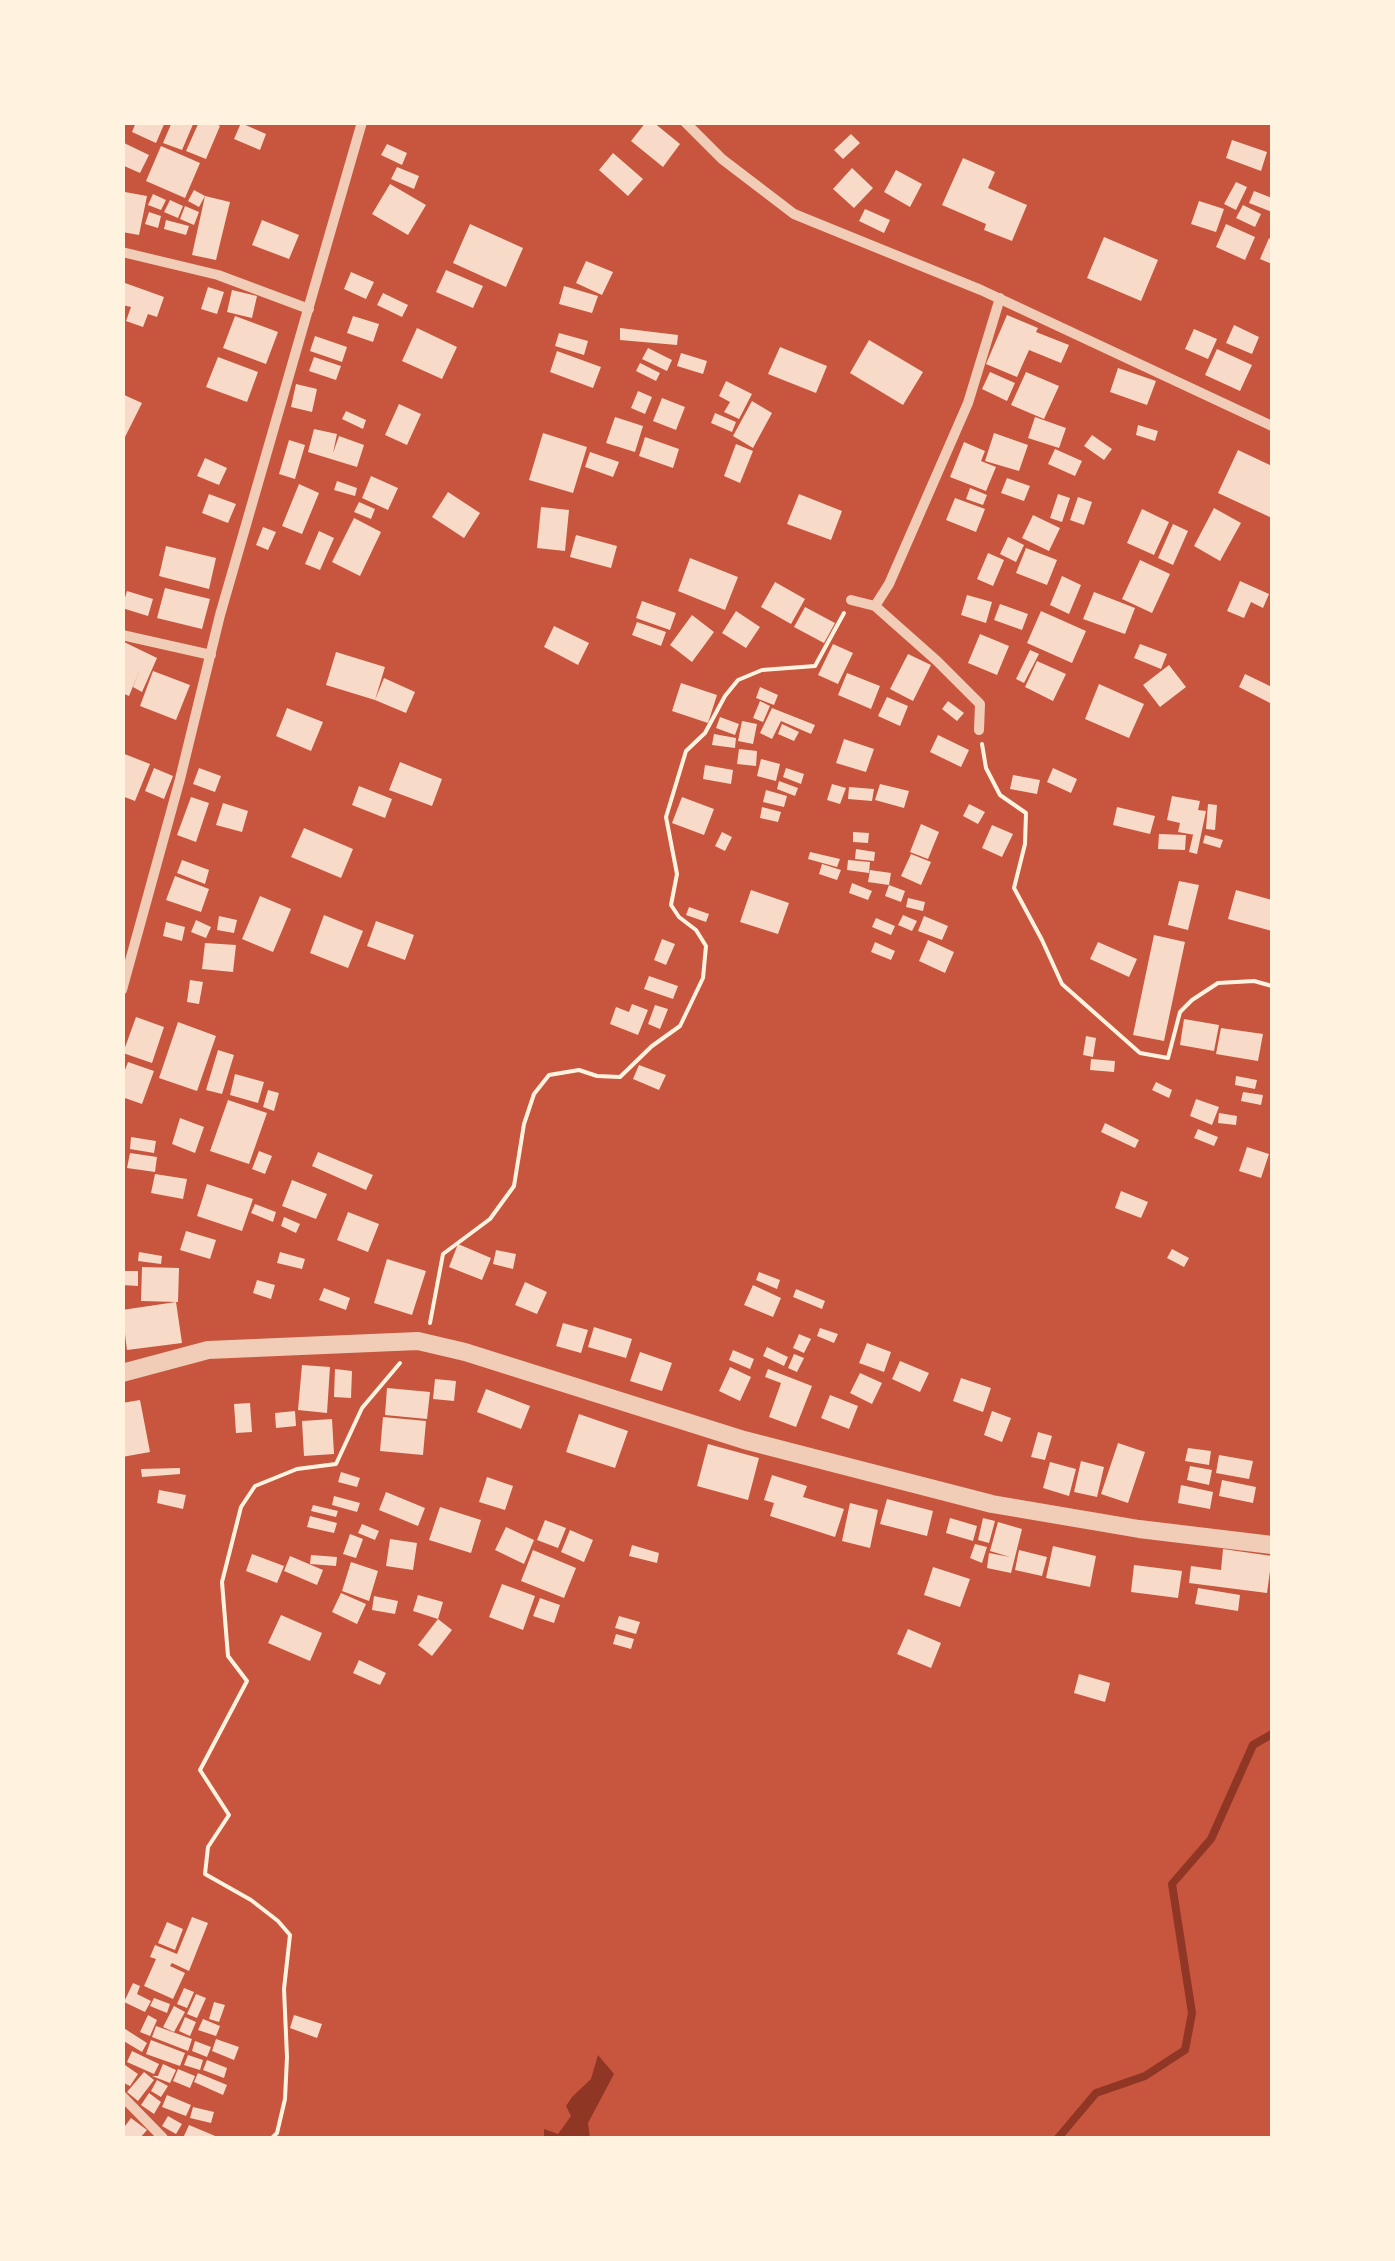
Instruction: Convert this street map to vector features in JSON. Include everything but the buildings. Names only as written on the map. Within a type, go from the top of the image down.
[{"type":"street","points":[[122,990],[211,655],[362,122]]},
{"type":"street","points":[[685,122],[722,159],[794,214],[1000,298],[1272,426]]},
{"type":"street","points":[[122,252],[218,275],[309,310]]},
{"type":"street","points":[[875,606],[889,584],[968,403],[1000,298]]},
{"type":"street","points":[[851,600],[875,606],[938,660],[980,704],[980,730]]},
{"type":"street","points":[[122,635],[211,655]]},
{"type":"street","points":[[122,1373],[208,1350],[418,1341],[465,1352],[744,1440],[992,1504],[1139,1530],[1272,1545]]},
{"type":"street","points":[[122,2096],[163,2138]]},
{"type":"path","points":[[272,2138],[277,2133],[284,2098],[284,1989],[290,1936],[251,1900],[205,1874],[208,1847],[229,1815],[200,1770],[248,1681],[228,1656],[222,1582],[241,1508],[255,1486],[296,1470],[336,1464],[362,1408],[430,1324],[443,1254],[490,1219],[514,1186],[524,1124],[534,1094],[550,1075],[579,1070],[620,1077],[680,1026],[702,978],[706,946],[672,906],[677,874],[666,816],[686,751],[706,733],[738,680],[762,670],[815,666],[851,600]]},
{"type":"path","points":[[980,730],[986,768],[1000,795],[1026,813],[1025,844],[1014,888],[1062,984],[1140,1053],[1168,1058],[1180,1012],[1218,983],[1254,981],[1272,986]]},
{"type":"shaded area","points":[[598,2055],[614,2074],[588,2123],[590,2138],[544,2138],[544,2129],[558,2134],[571,2116],[566,2106],[591,2079]]},
{"type":"waterway","points":[[1058,2138],[1096,2093],[1145,2076],[1185,2050],[1192,2013],[1172,1884],[1211,1839],[1253,1745],[1272,1734]]}]
